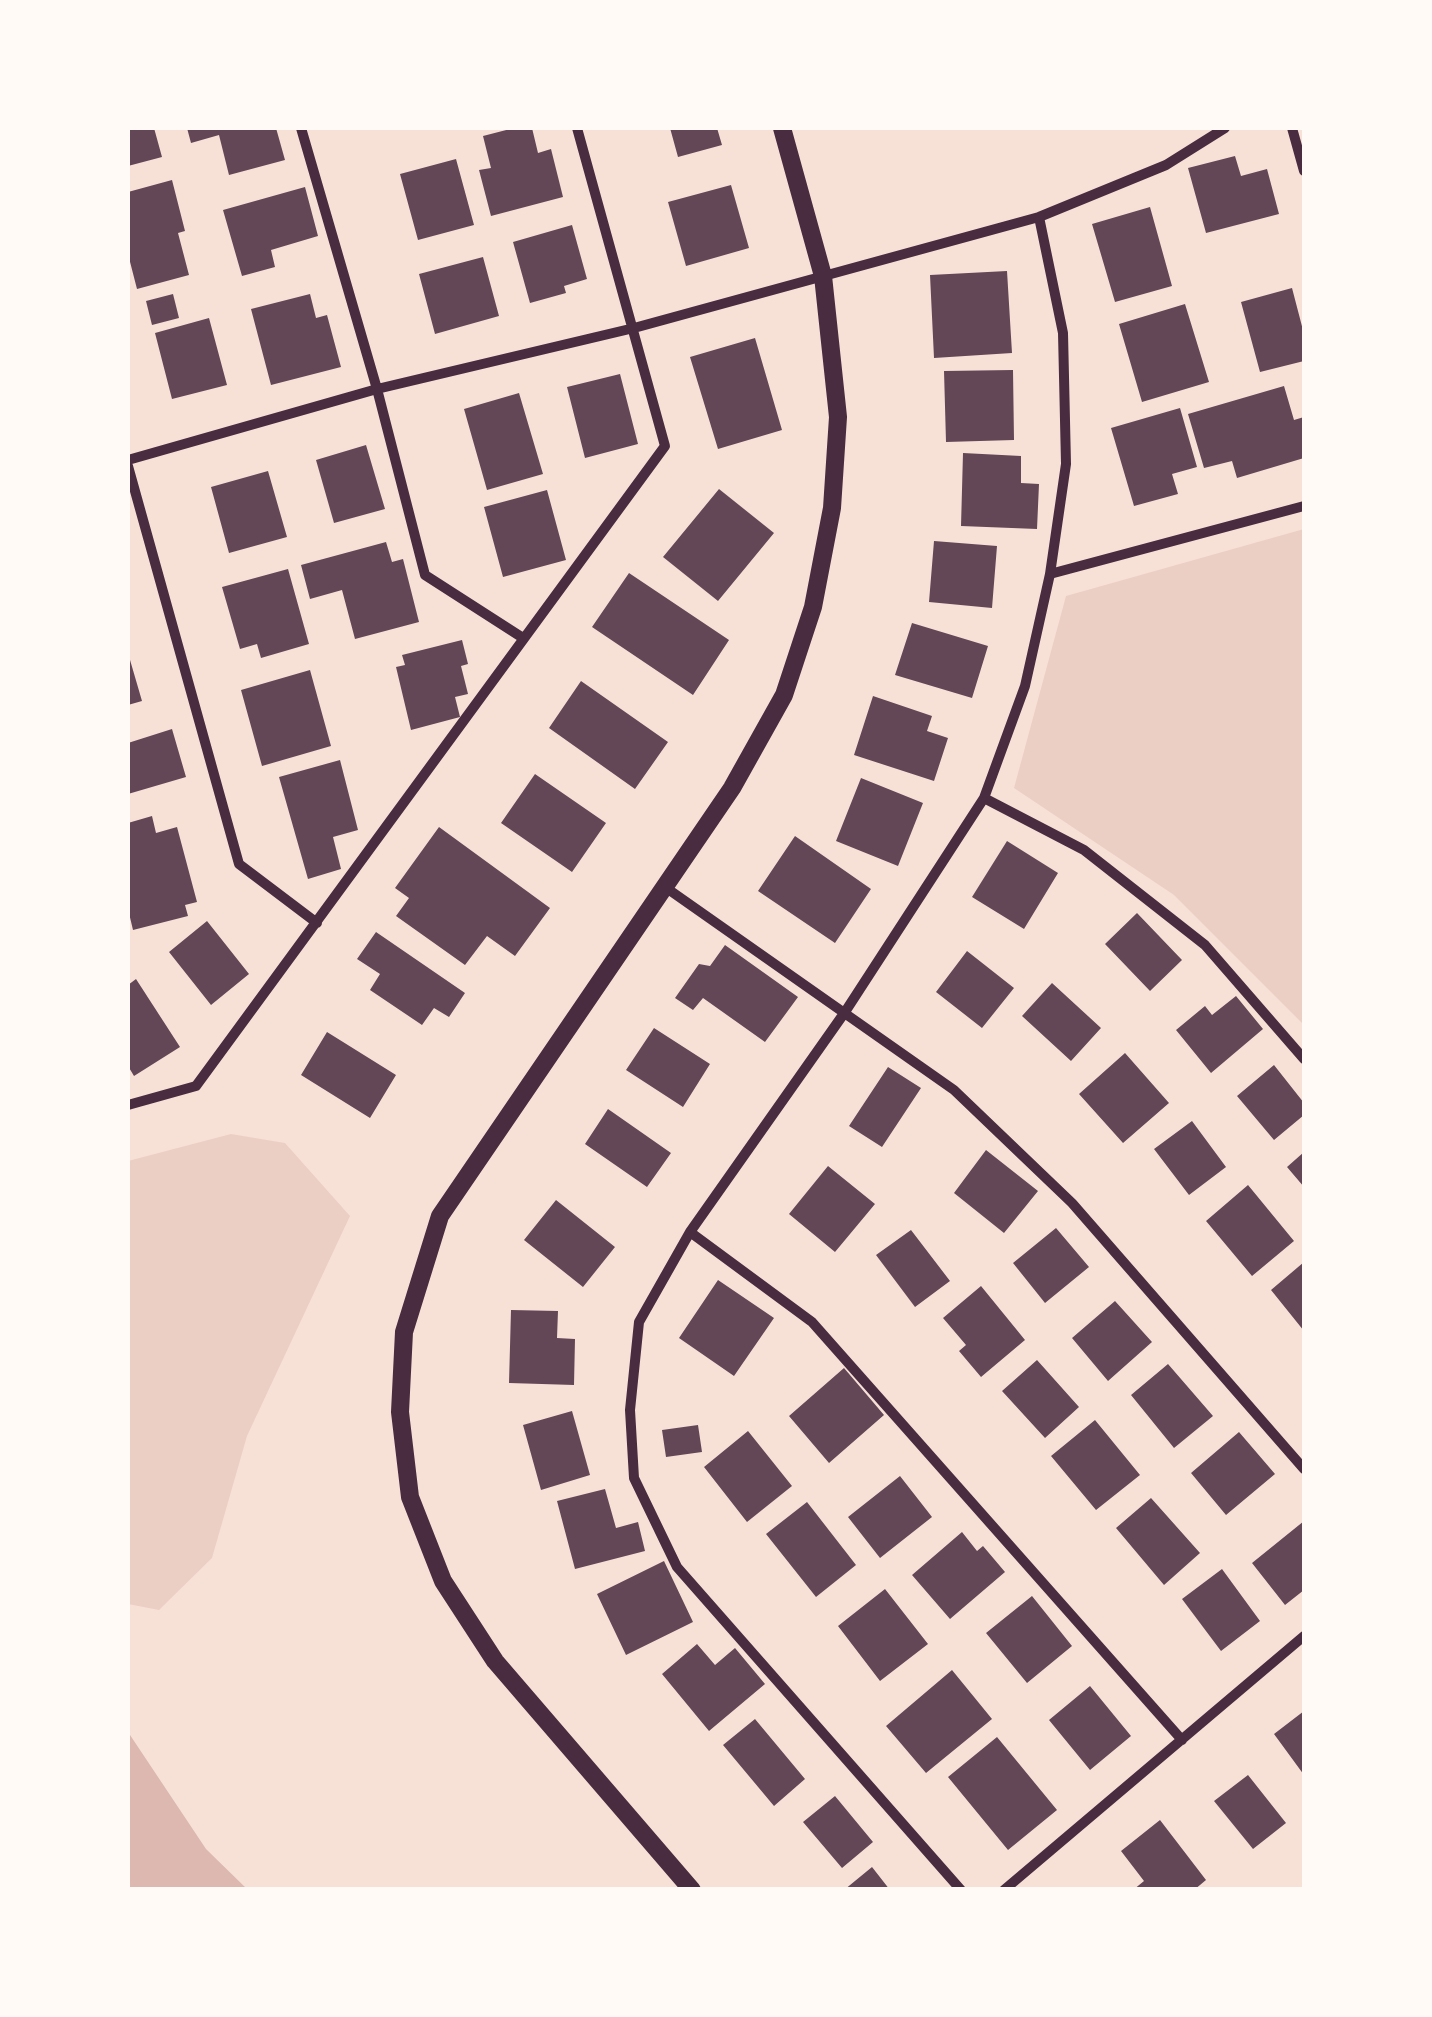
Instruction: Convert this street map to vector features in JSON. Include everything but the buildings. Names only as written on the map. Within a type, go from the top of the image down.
[{"type":"street","points":[[301,128],[378,389],[425,575],[523,638]]},
{"type":"street","points":[[128,1106],[196,1086],[665,446],[578,128]]},
{"type":"street","points":[[692,1890],[495,1661],[443,1581],[410,1497],[400,1412],[404,1332],[440,1216],[732,788],[784,695],[813,607],[832,508],[838,417],[823,276],[782,128]]},
{"type":"street","points":[[317,922],[239,864],[128,463],[378,389],[634,328],[1039,217],[1166,165],[1225,128]]},
{"type":"street","points":[[1292,128],[1304,171]]},
{"type":"street","points":[[961,1890],[678,1567],[634,1478],[630,1410],[639,1322],[690,1232],[845,1012],[984,798],[1024,686],[1050,574],[1066,464],[1063,333],[1039,217]]},
{"type":"street","points":[[1050,574],[1304,506]]},
{"type":"street","points":[[984,798],[1084,850],[1206,945],[1304,1059]]},
{"type":"street","points":[[665,887],[954,1090],[1072,1203],[1304,1469]]},
{"type":"street","points":[[690,1232],[812,1322],[1182,1740]]},
{"type":"street","points":[[1004,1890],[1304,1636]]},
{"type":"shaded area","points":[[1304,529],[1304,1025],[1174,895],[1014,788],[1066,596]]},
{"type":"shaded area","points":[[231,1134],[285,1143],[350,1216],[247,1436],[212,1558],[159,1610],[128,1604],[128,1161]]},
{"type":"shaded area","points":[[128,1732],[206,1849],[247,1889],[128,1889]]}]
